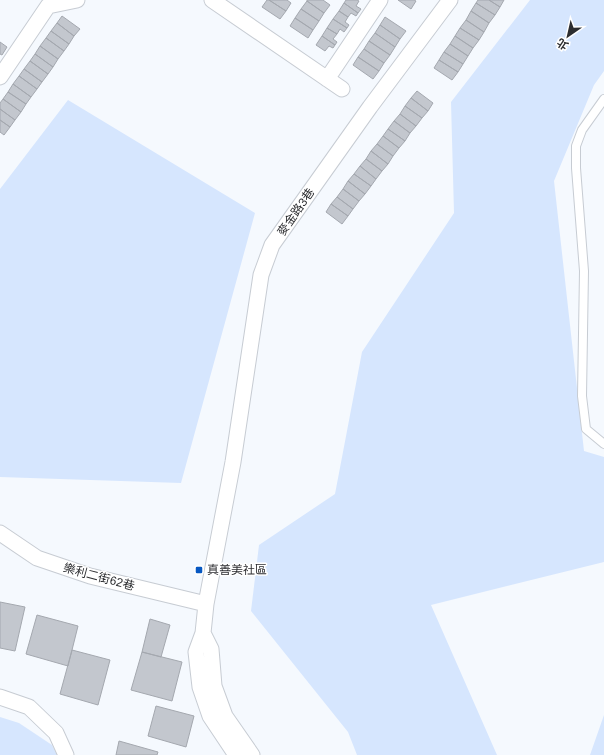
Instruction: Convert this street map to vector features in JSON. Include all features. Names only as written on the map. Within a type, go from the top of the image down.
[{"type":"street","points":[[0,77],[48,6],[77,0]]},
{"type":"street","points":[[212,0],[342,89]]},
{"type":"street","name":"麥金路3巷","points":[[206,604],[233,462],[261,276],[272,245],[370,107],[450,0]]},
{"type":"street","points":[[327,79],[375,2]]},
{"type":"street","name":"樂利二街62巷","points":[[0,533],[37,558],[90,576],[206,604]]},
{"type":"street","points":[[206,604],[203,633],[196,652],[200,687],[210,716],[236,755]]},
{"type":"street","points":[[203,633],[211,649],[214,686],[225,716],[252,755]]},
{"type":"street","points":[[0,696],[29,707],[56,733],[66,755]]},
{"type":"lane","points":[[604,100],[582,130],[576,146],[576,168],[584,271],[582,396],[586,429],[604,444]]},
{"type":"shaded area","points":[[530,0],[604,0],[604,71],[594,85],[554,181],[584,451],[604,457],[604,562],[431,605],[497,755],[357,755],[348,732],[251,611],[259,545],[335,494],[362,352],[454,213],[451,102]]},
{"type":"shaded area","points":[[68,100],[255,213],[181,483],[0,477],[0,189]]},
{"type":"shaded area","points":[[604,715],[604,755],[590,755]]},
{"type":"shaded area","points":[[0,717],[19,723],[52,745],[57,755],[0,755]]},
{"type":"building","points":[[267,0],[286,11],[280,19],[262,7]]},
{"type":"building","points":[[269,0],[287,0],[291,3],[286,11]]},
{"type":"building","points":[[307,0],[323,0],[330,5],[324,13]]},
{"type":"building","points":[[346,0],[359,1],[356,6],[361,9],[358,13],[344,3]]},
{"type":"building","points":[[398,0],[414,0],[416,1],[411,9]]},
{"type":"building","points":[[478,0],[489,0],[500,7],[495,15],[476,3]]},
{"type":"building","points":[[489,0],[504,0],[500,7]]},
{"type":"building","points":[[307,1],[324,13],[319,21],[301,9]]},
{"type":"building","points":[[344,3],[358,13],[356,16],[351,13],[348,17],[339,11]]},
{"type":"building","points":[[476,3],[495,15],[489,23],[471,11]]},
{"type":"building","points":[[301,9],[319,21],[313,30],[295,18]]},
{"type":"building","points":[[339,11],[348,17],[345,22],[349,25],[347,28],[333,19]]},
{"type":"building","points":[[471,11],[489,23],[484,32],[466,20]]},
{"type":"building","points":[[62,16],[80,29],[74,36],[57,23]]},
{"type":"building","points":[[385,17],[406,31],[400,39],[380,25]]},
{"type":"building","points":[[295,18],[313,30],[308,38],[290,26]]},
{"type":"building","points":[[333,19],[347,28],[344,32],[340,29],[337,34],[327,28]]},
{"type":"building","points":[[466,20],[484,32],[479,40],[460,28]]},
{"type":"building","points":[[57,23],[74,36],[69,44],[51,31]]},
{"type":"building","points":[[380,25],[400,39],[395,47],[375,33]]},
{"type":"building","points":[[327,28],[337,34],[333,39],[337,42],[335,45],[322,36]]},
{"type":"building","points":[[460,28],[479,40],[473,48],[455,36]]},
{"type":"building","points":[[51,31],[69,44],[64,51],[46,38]]},
{"type":"building","points":[[375,33],[395,47],[390,55],[369,41]]},
{"type":"building","points":[[322,36],[335,45],[333,48],[329,46],[325,51],[316,45]]},
{"type":"building","points":[[455,36],[473,48],[468,56],[450,44]]},
{"type":"building","points":[[46,38],[64,51],[58,59],[40,46]]},
{"type":"building","points":[[369,41],[390,55],[384,63],[364,49]]},
{"type":"building","points":[[0,42],[7,47],[2,55],[0,54]]},
{"type":"building","points":[[450,44],[468,56],[463,64],[444,52]]},
{"type":"building","points":[[40,46],[58,59],[53,67],[35,54]]},
{"type":"building","points":[[364,49],[384,63],[379,71],[358,57]]},
{"type":"building","points":[[444,52],[463,64],[458,72],[439,60]]},
{"type":"building","points":[[35,54],[53,67],[48,74],[30,61]]},
{"type":"building","points":[[358,57],[379,71],[373,79],[353,65]]},
{"type":"building","points":[[439,60],[458,72],[452,80],[434,68]]},
{"type":"building","points":[[30,61],[48,74],[42,82],[24,69]]},
{"type":"building","points":[[24,69],[42,82],[37,89],[19,76]]},
{"type":"building","points":[[19,76],[37,89],[31,97],[13,84]]},
{"type":"building","points":[[13,84],[31,97],[26,104],[8,92]]},
{"type":"building","points":[[417,91],[433,103],[428,111],[411,98]]},
{"type":"building","points":[[8,92],[26,104],[21,112],[3,99]]},
{"type":"building","points":[[411,98],[428,111],[422,118],[405,106]]},
{"type":"building","points":[[3,99],[21,112],[15,120],[0,109],[0,103]]},
{"type":"building","points":[[405,106],[422,118],[416,126],[400,114]]},
{"type":"building","points":[[0,109],[15,120],[10,127],[0,120]]},
{"type":"building","points":[[400,114],[416,126],[410,133],[394,121]]},
{"type":"building","points":[[0,120],[10,127],[4,135],[0,132]]},
{"type":"building","points":[[394,121],[410,133],[405,141],[388,129]]},
{"type":"building","points":[[388,129],[405,141],[399,148],[383,136]]},
{"type":"building","points":[[383,136],[399,148],[393,156],[377,144]]},
{"type":"building","points":[[377,144],[393,156],[388,164],[371,151]]},
{"type":"building","points":[[371,151],[388,164],[382,171],[366,159]]},
{"type":"building","points":[[366,159],[382,171],[376,179],[360,166]]},
{"type":"building","points":[[360,166],[376,179],[371,186],[354,174]]},
{"type":"building","points":[[354,174],[371,186],[365,194],[348,181]]},
{"type":"building","points":[[348,181],[365,194],[359,201],[343,189]]},
{"type":"building","points":[[343,189],[359,201],[353,209],[337,197]]},
{"type":"building","points":[[337,197],[353,209],[348,216],[331,204]]},
{"type":"building","points":[[331,204],[348,216],[342,224],[326,212]]},
{"type":"building","points":[[0,602],[25,607],[15,651],[0,648]]},
{"type":"building","points":[[37,615],[78,626],[68,666],[26,654]]},
{"type":"building","points":[[150,619],[170,625],[161,657],[142,652]]},
{"type":"building","points":[[72,650],[110,660],[98,705],[60,694]]},
{"type":"building","points":[[142,652],[182,662],[172,701],[131,690]]},
{"type":"building","points":[[156,706],[194,716],[186,747],[148,736]]},
{"type":"building","points":[[119,741],[158,752],[157,755],[116,755]]},
{"type":"place","name":"真善美社區","points":[[199,570]]}]
